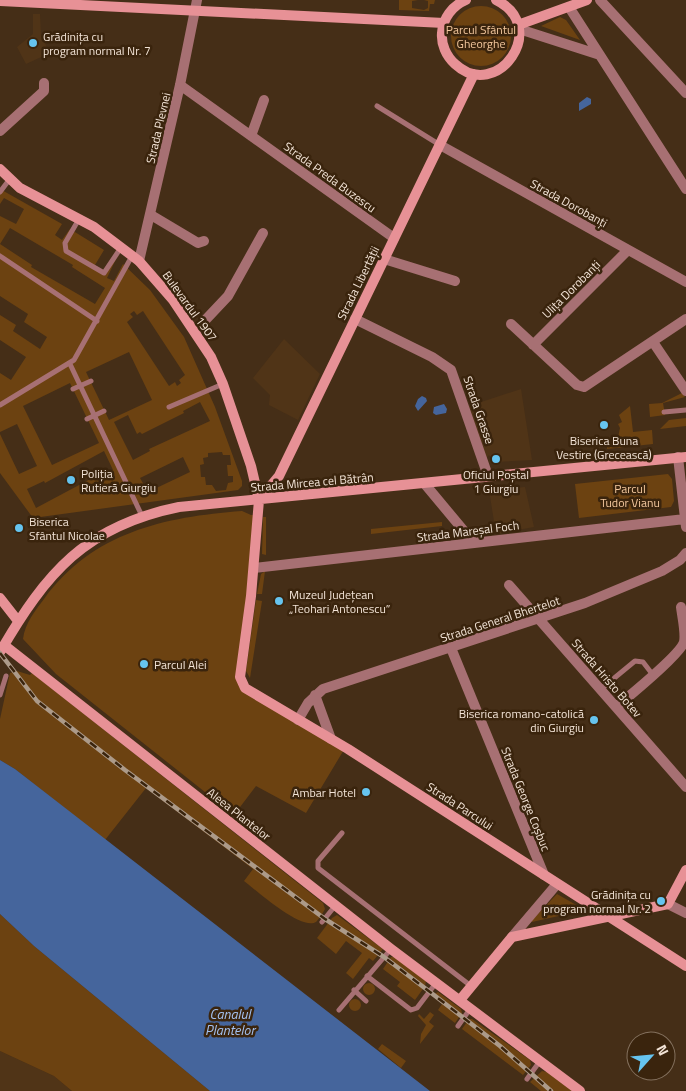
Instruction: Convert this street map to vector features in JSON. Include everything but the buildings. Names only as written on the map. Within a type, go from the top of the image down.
[{"type":"street","points":[[450,0],[442,39],[448,56],[460,68],[474,74],[493,72],[508,63],[518,47],[518,27],[509,9],[496,0]]},
{"type":"street","points":[[446,19],[454,8],[466,0]]},
{"type":"street","points":[[518,27],[587,0]]},
{"type":"street","points":[[600,0],[686,92]]},
{"type":"street","points":[[0,1],[196,5],[446,19]]},
{"type":"street","name":"Strada Plevnei","points":[[136,258],[151,215],[196,5]]},
{"type":"street","points":[[569,7],[686,188]]},
{"type":"street","points":[[518,27],[600,55]]},
{"type":"street","name":"Strada Libertății","points":[[259,500],[279,476],[474,74]]},
{"type":"street","points":[[0,131],[44,91],[44,83]]},
{"type":"street","name":"Strada Preda Buzescu","points":[[180,85],[394,238]]},
{"type":"street","points":[[251,136],[264,100]]},
{"type":"street","name":"Strada Dorobanți","points":[[440,145],[686,282]]},
{"type":"street","name":"Bulevardul 1907","points":[[0,171],[26,191],[80,218],[122,246],[163,286],[196,331],[211,357],[223,384],[251,466],[259,500],[254,568]]},
{"type":"street","points":[[151,215],[198,243],[204,241]]},
{"type":"street","points":[[196,331],[228,296],[263,234]]},
{"type":"street","name":"Ulița Dorobanți","points":[[533,344],[627,250]]},
{"type":"street","points":[[384,259],[454,281]]},
{"type":"street","name":"Strada Grasse","points":[[355,319],[432,357],[451,370],[488,476]]},
{"type":"street","points":[[511,324],[577,385],[584,387],[686,319]]},
{"type":"street","points":[[653,342],[686,390]]},
{"type":"street","points":[[682,457],[686,523]]},
{"type":"street","name":"Strada Mircea cel Bătrân","points":[[2,648],[44,584],[68,559],[95,539],[142,516],[179,508],[682,457]]},
{"type":"street","points":[[424,483],[474,543]]},
{"type":"street","name":"Strada Mareșal Foch","points":[[254,568],[474,543],[686,523]]},
{"type":"street","name":"Strada General Bhertelot","points":[[298,720],[315,695],[333,685],[538,620],[662,571],[680,560],[686,553]]},
{"type":"street","name":"Strada Parcului","points":[[254,568],[242,683],[245,688],[331,739],[686,966]]},
{"type":"street","name":"Strada Hristo Botev","points":[[509,585],[686,787]]},
{"type":"street","points":[[0,598],[18,621]]},
{"type":"street","points":[[616,707],[653,675],[684,642],[681,607]]},
{"type":"street","name":"Aleea Plantelor","points":[[2,648],[390,949],[580,1091]]},
{"type":"street","name":"Strada George Coșbuc","points":[[452,648],[544,876]]},
{"type":"street","points":[[315,695],[331,739]]},
{"type":"street","points":[[668,904],[686,870]]},
{"type":"street","points":[[460,1000],[556,884]]},
{"type":"street","points":[[512,937],[668,904],[686,913]]},
{"type":"lane","points":[[377,106],[440,145]]},
{"type":"lane","points":[[0,192],[10,180]]},
{"type":"lane","points":[[80,218],[65,243],[66,251],[104,273],[122,246]]},
{"type":"lane","points":[[0,256],[97,321]]},
{"type":"lane","points":[[0,405],[70,364],[79,355],[97,321],[136,258]]},
{"type":"lane","points":[[70,364],[142,516]]},
{"type":"lane","points":[[73,389],[91,382]]},
{"type":"lane","points":[[169,407],[223,384]]},
{"type":"lane","points":[[664,412],[686,410]]},
{"type":"lane","points":[[87,419],[104,411]]},
{"type":"lane","points":[[600,689],[635,661],[643,662],[653,675]]},
{"type":"lane","points":[[0,695],[6,676]]},
{"type":"lane","points":[[342,833],[318,861],[318,868],[471,986]]},
{"type":"lane","points":[[322,922],[335,906]]},
{"type":"lane","points":[[339,1010],[390,949]]},
{"type":"lane","points":[[367,976],[411,1010],[417,1008],[436,983]]},
{"type":"lane","points":[[354,990],[366,1001]]},
{"type":"lane","points":[[458,1026],[471,1009]]},
{"type":"lane","points":[[527,1078],[540,1061]]},
{"type":"shaded area","name":"Grădinița cu program normal Nr. 7","points":[[33,14],[40,14],[41,36],[50,53],[26,64],[17,47],[33,34]]},
{"type":"shaded area","points":[[284,339],[320,374],[298,420],[269,405],[270,395],[253,378]]},
{"type":"shaded area","points":[[521,389],[532,460],[494,462],[489,455],[486,458],[469,406]]},
{"type":"shaded area","points":[[525,487],[534,527],[496,534],[489,490]]},
{"type":"shaded area","points":[[0,1051],[54,1076],[72,1091],[0,1091]]},
{"type":"green space","points":[[399,0],[418,0],[412,1],[412,8],[424,10],[428,8],[428,1],[424,0],[435,0],[434,4],[430,4],[429,11],[399,10]]},
{"type":"green space","name":"Parcul Sfântul Gheorghe","points":[[481,6],[498,11],[506,19],[511,36],[506,53],[498,61],[481,66],[464,61],[456,53],[451,36],[456,19],[464,11]]},
{"type":"green space","points":[[560,17],[566,20],[580,40],[541,26]]},
{"type":"green space","points":[[0,189],[62,224],[55,235],[62,240],[70,229],[104,250],[95,265],[103,271],[116,259],[107,278],[114,281],[123,264],[150,290],[184,337],[215,407],[242,481],[242,486],[238,490],[33,518],[0,473],[0,434],[19,474],[37,466],[17,424],[0,432],[0,373],[11,380],[26,357],[0,340],[0,315],[16,325],[13,331],[40,349],[47,337],[24,322],[28,314],[0,296],[0,244],[0,216],[16,224],[24,209],[4,198],[0,204]],"holes":[[[10,228],[73,265],[72,267],[105,288],[95,304],[31,267],[32,265],[0,244]],[[134,311],[137,315],[143,311],[185,375],[179,380],[181,383],[177,386],[175,382],[169,386],[127,322],[133,317],[130,314]],[[129,352],[152,400],[109,420],[86,372]],[[70,383],[99,443],[52,465],[23,406]],[[200,402],[210,421],[149,449],[150,451],[133,460],[114,422],[128,415],[137,434],[140,432],[142,434],[184,413],[183,411]],[[104,451],[113,470],[97,478],[96,476],[36,508],[27,489],[44,481],[45,483]],[[222,452],[223,455],[230,455],[231,465],[227,465],[228,476],[233,476],[233,482],[228,483],[226,490],[216,491],[212,485],[206,485],[205,477],[201,477],[200,465],[204,464],[203,458],[208,457],[208,453]],[[183,457],[190,472],[148,492],[140,478]]]},
{"type":"green space","points":[[682,393],[685,397],[663,403],[665,415],[650,417],[649,404],[662,403]]},
{"type":"green space","points":[[630,406],[633,432],[652,430],[653,444],[607,449],[607,445],[617,442],[620,428],[618,424],[622,422],[619,415]]},
{"type":"green space","points":[[686,418],[686,426],[660,429],[669,420]]},
{"type":"green space","name":"Parcul Tudor Vianu","points":[[668,474],[672,479],[674,501],[671,507],[579,518],[575,484]]},
{"type":"green space","name":"Parcul Alei","points":[[242,511],[251,515],[258,515],[242,683],[345,748],[306,813],[256,786],[234,815],[56,674],[23,639],[28,622],[63,576],[85,558],[108,543],[132,532],[158,524],[185,518]]},
{"type":"green space","points":[[263,517],[266,517],[266,555],[262,554]]},
{"type":"green space","points":[[442,522],[442,526],[371,534],[371,529]]},
{"type":"green space","points":[[265,571],[262,594],[257,594],[261,574]]},
{"type":"green space","points":[[256,600],[262,601],[250,678],[246,671]]},
{"type":"green space","points":[[17,671],[30,675],[32,673],[323,903],[325,909],[316,922],[300,921],[268,900],[244,881],[253,869],[146,788],[105,840],[15,769],[0,760],[0,719],[10,673]]},
{"type":"green space","points":[[557,894],[585,910],[532,922],[532,920]]},
{"type":"green space","points":[[0,914],[34,946],[210,1091],[72,1091],[54,1076],[0,1051]]},
{"type":"green space","points":[[337,915],[383,949],[373,961],[369,958],[353,979],[346,973],[362,953],[346,941],[336,954],[317,938],[332,918]]},
{"type":"green space","points":[[391,957],[395,957],[426,981],[425,986],[415,1000],[397,986],[400,982],[383,969]]},
{"type":"green space","points":[[369,983],[375,989],[369,995],[363,989]]},
{"type":"green space","points":[[438,992],[461,1009],[462,1013],[455,1023],[438,1010],[442,1004],[432,995]]},
{"type":"green space","points":[[355,999],[361,1005],[355,1011],[349,1005]]},
{"type":"green space","points":[[430,1012],[434,1015],[429,1022],[434,1026],[420,1044],[421,1034],[426,1025],[418,1016],[419,1014],[424,1019]]},
{"type":"green space","points":[[469,1019],[472,1019],[530,1060],[531,1065],[523,1075],[462,1029]]},
{"type":"green space","points":[[382,1044],[406,1061],[401,1068],[378,1049]]},
{"type":"green space","points":[[542,1071],[547,1072],[572,1091],[541,1091],[530,1082]]},
{"type":"water","points":[[587,97],[591,99],[591,104],[579,111],[579,103]]},
{"type":"water","points":[[422,396],[427,401],[418,411],[415,406],[418,399]]},
{"type":"water","points":[[444,404],[447,409],[446,413],[436,415],[433,413],[434,407]]},
{"type":"water","name":"Canalul Plantelor","points":[[0,760],[15,769],[430,1091],[210,1091],[34,946],[0,914]]},
{"type":"railway","points":[[0,653],[37,701],[125,770],[325,919],[384,957],[500,1046],[551,1091]]},
{"type":"place","name":"Grădinița cu program normal Nr. 7","points":[[33,43]]},
{"type":"place","name":"Biserica Buna Vestire (Grecească)","points":[[604,425]]},
{"type":"place","name":"Oficiul Poștal 1 Giurgiu","points":[[496,459]]},
{"type":"place","name":"Poliția Rutieră Giurgiu","points":[[71,480]]},
{"type":"place","name":"Biserica Sfântul Nicolae","points":[[19,528]]},
{"type":"place","name":"Muzeul Județean „Teohari Antonescu”","points":[[279,601]]},
{"type":"place","name":"Parcul Alei","points":[[144,664]]},
{"type":"place","name":"Biserica romano-catolică din Giurgiu","points":[[594,720]]},
{"type":"place","name":"Ambar Hotel","points":[[366,792]]},
{"type":"place","name":"Grădinița cu program normal Nr. 2","points":[[661,901]]}]
